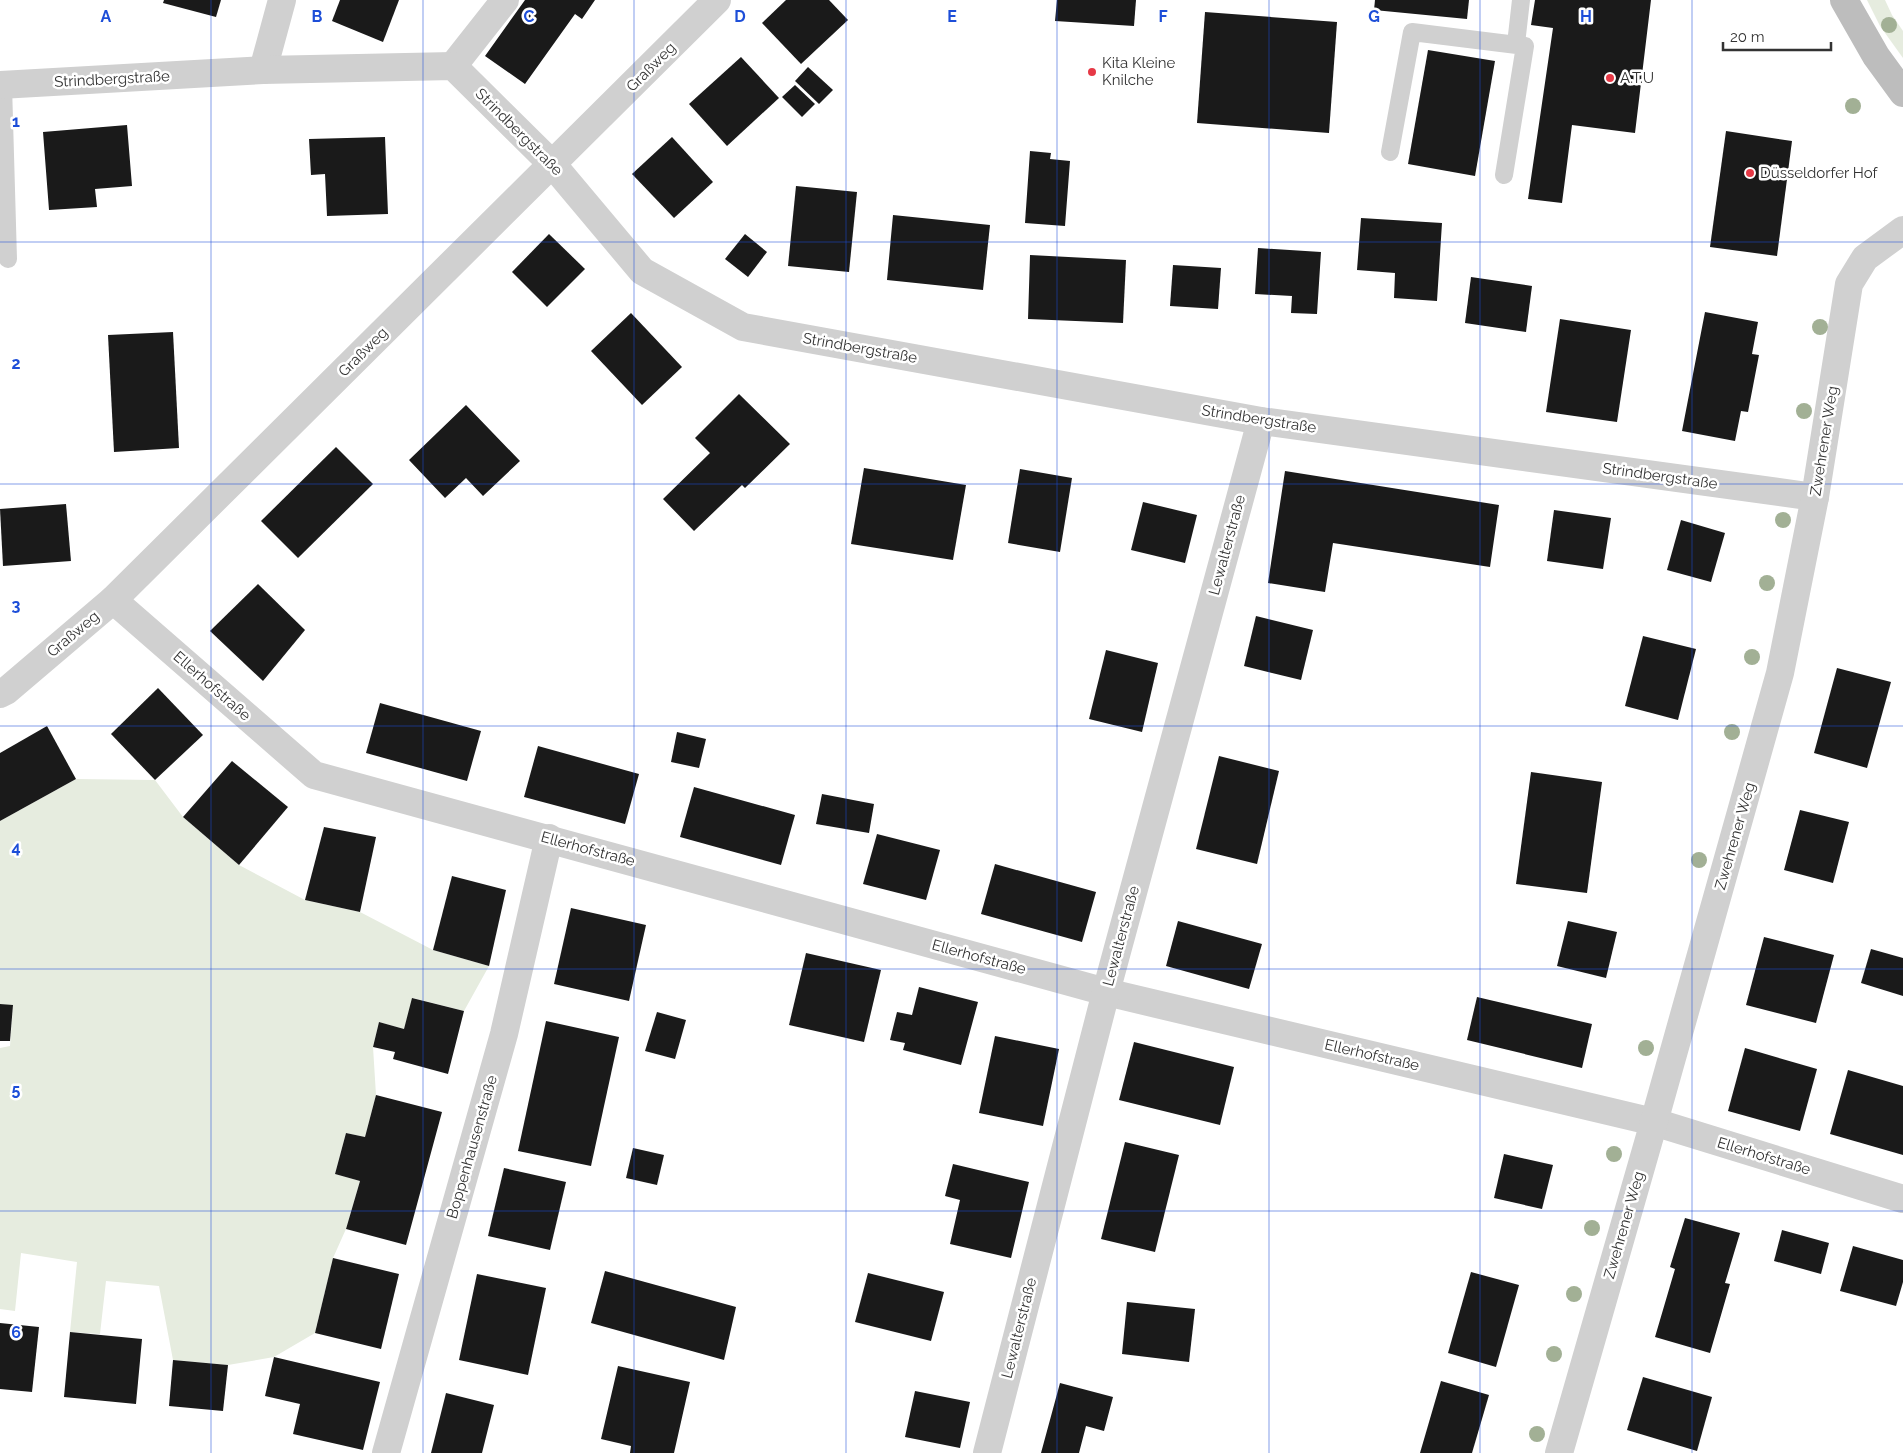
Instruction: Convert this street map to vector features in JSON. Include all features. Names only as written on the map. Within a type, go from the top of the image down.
[{"type":"main road","points":[[1844,0],[1876,56],[1903,93]]},
{"type":"street","points":[[263,70],[282,0]]},
{"type":"street","points":[[453,66],[505,0]]},
{"type":"street","name":"Graßweg","points":[[0,694],[6,691],[113,600],[717,0]]},
{"type":"street","name":"Strindbergstraße","points":[[2,85],[263,70],[453,66],[553,164],[642,272],[743,327],[1261,421],[1815,498]]},
{"type":"street","name":"Zwehrener Weg","points":[[1559,1453],[1780,673],[1815,498],[1849,284],[1865,258],[1903,230]]},
{"type":"street","name":"Lewalterstraße","points":[[987,1453],[1106,992],[1261,421]]},
{"type":"street","name":"Ellerhofstraße","points":[[113,600],[314,775],[1106,992],[1654,1122],[1903,1199]]},
{"type":"street","name":"Boppenhausenstraße","points":[[386,1453],[504,1034],[549,838]]},
{"type":"lane","points":[[1516,44],[1521,0]]},
{"type":"lane","points":[[1390,152],[1412,32],[1516,44],[1525,46],[1504,175]]},
{"type":"lane","points":[[2,85],[8,259]]},
{"type":"shaded area","points":[[1867,0],[1885,0],[1903,31],[1903,58],[1880,26]]},
{"type":"shaded area","points":[[76,779],[155,780],[183,817],[239,865],[305,900],[360,912],[433,950],[489,966],[464,1011],[413,998],[404,1029],[379,1022],[373,1047],[376,1095],[365,1137],[346,1133],[335,1174],[360,1181],[346,1229],[333,1258],[315,1333],[274,1357],[228,1365],[173,1360],[159,1286],[106,1281],[100,1334],[70,1332],[77,1262],[21,1253],[15,1311],[0,1309],[0,1048],[10,1046],[13,1006],[0,1004],[0,821]]},
{"type":"building","points":[[164,0],[221,0],[216,17],[163,3]]},
{"type":"building","points":[[340,0],[399,0],[383,42],[332,21]]},
{"type":"building","points":[[525,0],[595,0],[582,19],[575,14],[525,84],[485,56]]},
{"type":"building","points":[[786,0],[829,0],[848,20],[801,64],[762,23]]},
{"type":"building","points":[[1057,0],[1136,0],[1134,26],[1055,21]]},
{"type":"building","points":[[1375,0],[1469,0],[1467,19],[1374,10]]},
{"type":"building","name":"A.T.U","points":[[1535,0],[1651,0],[1635,133],[1572,125],[1562,203],[1528,199],[1553,28],[1531,25]]},
{"type":"building","points":[[1205,12],[1337,22],[1329,133],[1197,123]]},
{"type":"building","points":[[1428,50],[1495,61],[1475,176],[1408,164]]},
{"type":"building","points":[[741,57],[779,98],[727,146],[689,104]]},
{"type":"building","points":[[808,67],[833,90],[819,104],[795,81]]},
{"type":"building","points":[[795,85],[815,104],[802,117],[782,97]]},
{"type":"building","points":[[127,125],[132,186],[95,189],[97,207],[49,210],[43,132]]},
{"type":"building","points":[[1726,131],[1792,141],[1777,256],[1710,247]]},
{"type":"building","points":[[385,137],[388,214],[327,216],[325,174],[311,175],[309,139]]},
{"type":"building","points":[[672,137],[713,182],[674,218],[632,174]]},
{"type":"building","points":[[1030,151],[1051,153],[1050,159],[1070,161],[1065,226],[1025,223]]},
{"type":"building","points":[[796,186],[857,192],[849,272],[788,266]]},
{"type":"building","points":[[893,215],[990,225],[983,290],[887,280]]},
{"type":"building","points":[[1361,218],[1442,223],[1437,301],[1394,298],[1395,273],[1357,270]]},
{"type":"building","points":[[549,234],[585,269],[547,307],[512,272]]},
{"type":"building","points":[[745,234],[767,252],[748,277],[725,259]]},
{"type":"building","points":[[1258,248],[1321,252],[1317,314],[1291,313],[1292,296],[1255,294]]},
{"type":"building","points":[[1030,255],[1126,260],[1123,323],[1028,319]]},
{"type":"building","points":[[1173,265],[1221,268],[1218,309],[1170,306]]},
{"type":"building","points":[[1471,277],[1532,286],[1526,332],[1465,323]]},
{"type":"building","points":[[1705,312],[1758,322],[1752,354],[1759,355],[1748,412],[1741,411],[1735,441],[1682,431]]},
{"type":"building","points":[[631,313],[682,367],[642,405],[591,351]]},
{"type":"building","points":[[1560,319],[1631,330],[1617,422],[1546,412]]},
{"type":"building","points":[[173,332],[179,448],[114,452],[108,335]]},
{"type":"building","points":[[739,394],[790,444],[745,488],[742,485],[694,531],[663,499],[710,453],[695,438]]},
{"type":"building","points":[[466,405],[520,461],[483,496],[466,478],[445,498],[409,460]]},
{"type":"building","points":[[336,447],[373,484],[298,558],[261,521]]},
{"type":"building","points":[[864,468],[966,485],[953,560],[851,544]]},
{"type":"building","points":[[1020,469],[1072,478],[1060,552],[1008,543]]},
{"type":"building","points":[[1285,471],[1499,505],[1490,567],[1333,543],[1325,592],[1268,583]]},
{"type":"building","points":[[1143,502],[1197,515],[1185,563],[1131,550]]},
{"type":"building","points":[[66,504],[71,561],[3,566],[0,509]]},
{"type":"building","points":[[1554,510],[1611,518],[1603,569],[1547,561]]},
{"type":"building","points":[[1681,520],[1725,533],[1711,582],[1667,570]]},
{"type":"building","points":[[258,584],[305,630],[263,681],[210,631]]},
{"type":"building","points":[[1256,616],[1313,630],[1301,680],[1244,666]]},
{"type":"building","points":[[1643,636],[1696,649],[1678,720],[1625,706]]},
{"type":"building","points":[[1106,650],[1158,663],[1142,732],[1089,719]]},
{"type":"building","points":[[1837,668],[1891,682],[1867,768],[1814,753]]},
{"type":"building","points":[[158,688],[203,735],[155,780],[111,734]]},
{"type":"building","points":[[380,703],[481,731],[467,781],[366,753]]},
{"type":"building","points":[[47,726],[76,779],[0,821],[0,753]]},
{"type":"building","points":[[677,732],[706,739],[699,768],[671,762]]},
{"type":"building","points":[[538,746],[639,774],[625,824],[524,797]]},
{"type":"building","points":[[1219,756],[1279,771],[1257,864],[1196,849]]},
{"type":"building","points":[[232,761],[288,807],[239,865],[183,817]]},
{"type":"building","points":[[1531,772],[1602,782],[1587,893],[1516,884]]},
{"type":"building","points":[[694,787],[795,815],[781,865],[680,837]]},
{"type":"building","points":[[822,794],[874,804],[869,833],[816,824]]},
{"type":"building","points":[[1800,810],[1849,822],[1833,883],[1784,870]]},
{"type":"building","points":[[324,827],[376,837],[360,912],[305,900]]},
{"type":"building","points":[[877,834],[940,850],[926,900],[863,884]]},
{"type":"building","points":[[995,864],[1096,892],[1082,942],[981,914]]},
{"type":"building","points":[[452,876],[506,890],[489,966],[433,950]]},
{"type":"building","points":[[571,908],[646,925],[629,1001],[554,984]]},
{"type":"building","points":[[1178,921],[1262,944],[1249,989],[1166,966]]},
{"type":"building","points":[[1568,921],[1617,932],[1606,978],[1557,966]]},
{"type":"building","points":[[1764,937],[1834,955],[1816,1023],[1746,1005]]},
{"type":"building","points":[[1871,949],[1903,958],[1903,996],[1861,983]]},
{"type":"building","points":[[806,953],[881,970],[864,1042],[789,1025]]},
{"type":"building","points":[[919,987],[978,1002],[961,1065],[903,1050],[905,1043],[890,1040],[897,1012],[912,1015]]},
{"type":"building","points":[[1477,997],[1592,1024],[1582,1068],[1467,1040]]},
{"type":"building","points":[[412,998],[464,1011],[448,1074],[393,1059],[395,1052],[373,1047],[379,1022],[404,1029]]},
{"type":"building","points":[[0,1004],[13,1005],[10,1041],[0,1041]]},
{"type":"building","points":[[657,1012],[686,1020],[675,1059],[645,1051]]},
{"type":"building","points":[[546,1021],[619,1037],[591,1166],[518,1151]]},
{"type":"building","points":[[995,1036],[1059,1049],[1043,1126],[979,1113]]},
{"type":"building","points":[[1134,1042],[1234,1067],[1220,1125],[1119,1100]]},
{"type":"building","points":[[1745,1048],[1817,1069],[1800,1131],[1728,1111]]},
{"type":"building","points":[[1848,1070],[1903,1086],[1903,1155],[1830,1134]]},
{"type":"building","points":[[376,1095],[442,1112],[406,1245],[346,1229],[360,1181],[335,1174],[346,1133],[365,1137]]},
{"type":"building","points":[[1125,1142],[1179,1155],[1155,1252],[1101,1239]]},
{"type":"building","points":[[633,1148],[664,1155],[657,1185],[626,1178]]},
{"type":"building","points":[[1504,1154],[1553,1165],[1542,1209],[1494,1198]]},
{"type":"building","points":[[953,1164],[1029,1182],[1011,1258],[950,1244],[960,1200],[945,1196]]},
{"type":"building","points":[[504,1168],[566,1182],[550,1250],[488,1236]]},
{"type":"building","points":[[1685,1218],[1740,1233],[1725,1283],[1730,1284],[1710,1353],[1655,1337],[1675,1269],[1670,1267]]},
{"type":"building","points":[[1782,1230],[1829,1243],[1821,1274],[1774,1261]]},
{"type":"building","points":[[1853,1246],[1903,1260],[1903,1282],[1896,1306],[1840,1291]]},
{"type":"building","points":[[333,1258],[399,1274],[381,1349],[315,1333]]},
{"type":"building","points":[[605,1271],[736,1307],[724,1360],[591,1323]]},
{"type":"building","points":[[1471,1272],[1519,1285],[1496,1367],[1448,1353]]},
{"type":"building","points":[[868,1273],[944,1292],[931,1341],[855,1322]]},
{"type":"building","points":[[477,1274],[546,1288],[528,1375],[459,1360]]},
{"type":"building","points":[[1127,1302],[1195,1309],[1189,1362],[1122,1354]]},
{"type":"building","points":[[0,1323],[39,1327],[32,1392],[0,1389]]},
{"type":"building","points":[[70,1332],[142,1339],[136,1404],[64,1397]]},
{"type":"building","points":[[274,1357],[380,1382],[363,1450],[293,1434],[300,1404],[265,1396]]},
{"type":"building","points":[[173,1360],[228,1365],[223,1411],[169,1406]]},
{"type":"building","points":[[618,1366],[690,1382],[674,1453],[630,1453],[631,1446],[601,1439]]},
{"type":"building","points":[[1643,1377],[1712,1397],[1697,1451],[1627,1430]]},
{"type":"building","points":[[1441,1381],[1489,1395],[1472,1453],[1420,1453]]},
{"type":"building","points":[[1060,1383],[1113,1397],[1104,1431],[1086,1426],[1079,1453],[1041,1453]]},
{"type":"building","points":[[915,1391],[970,1402],[960,1448],[905,1437]]},
{"type":"building","points":[[446,1393],[494,1405],[482,1453],[431,1453]]},
{"type":"place","name":"Kita Kleine Knilche","points":[[1092,72]]},
{"type":"place","name":"A.T.U","points":[[1610,78]]},
{"type":"place","name":"Düsseldorfer Hof","points":[[1750,173]]}]
